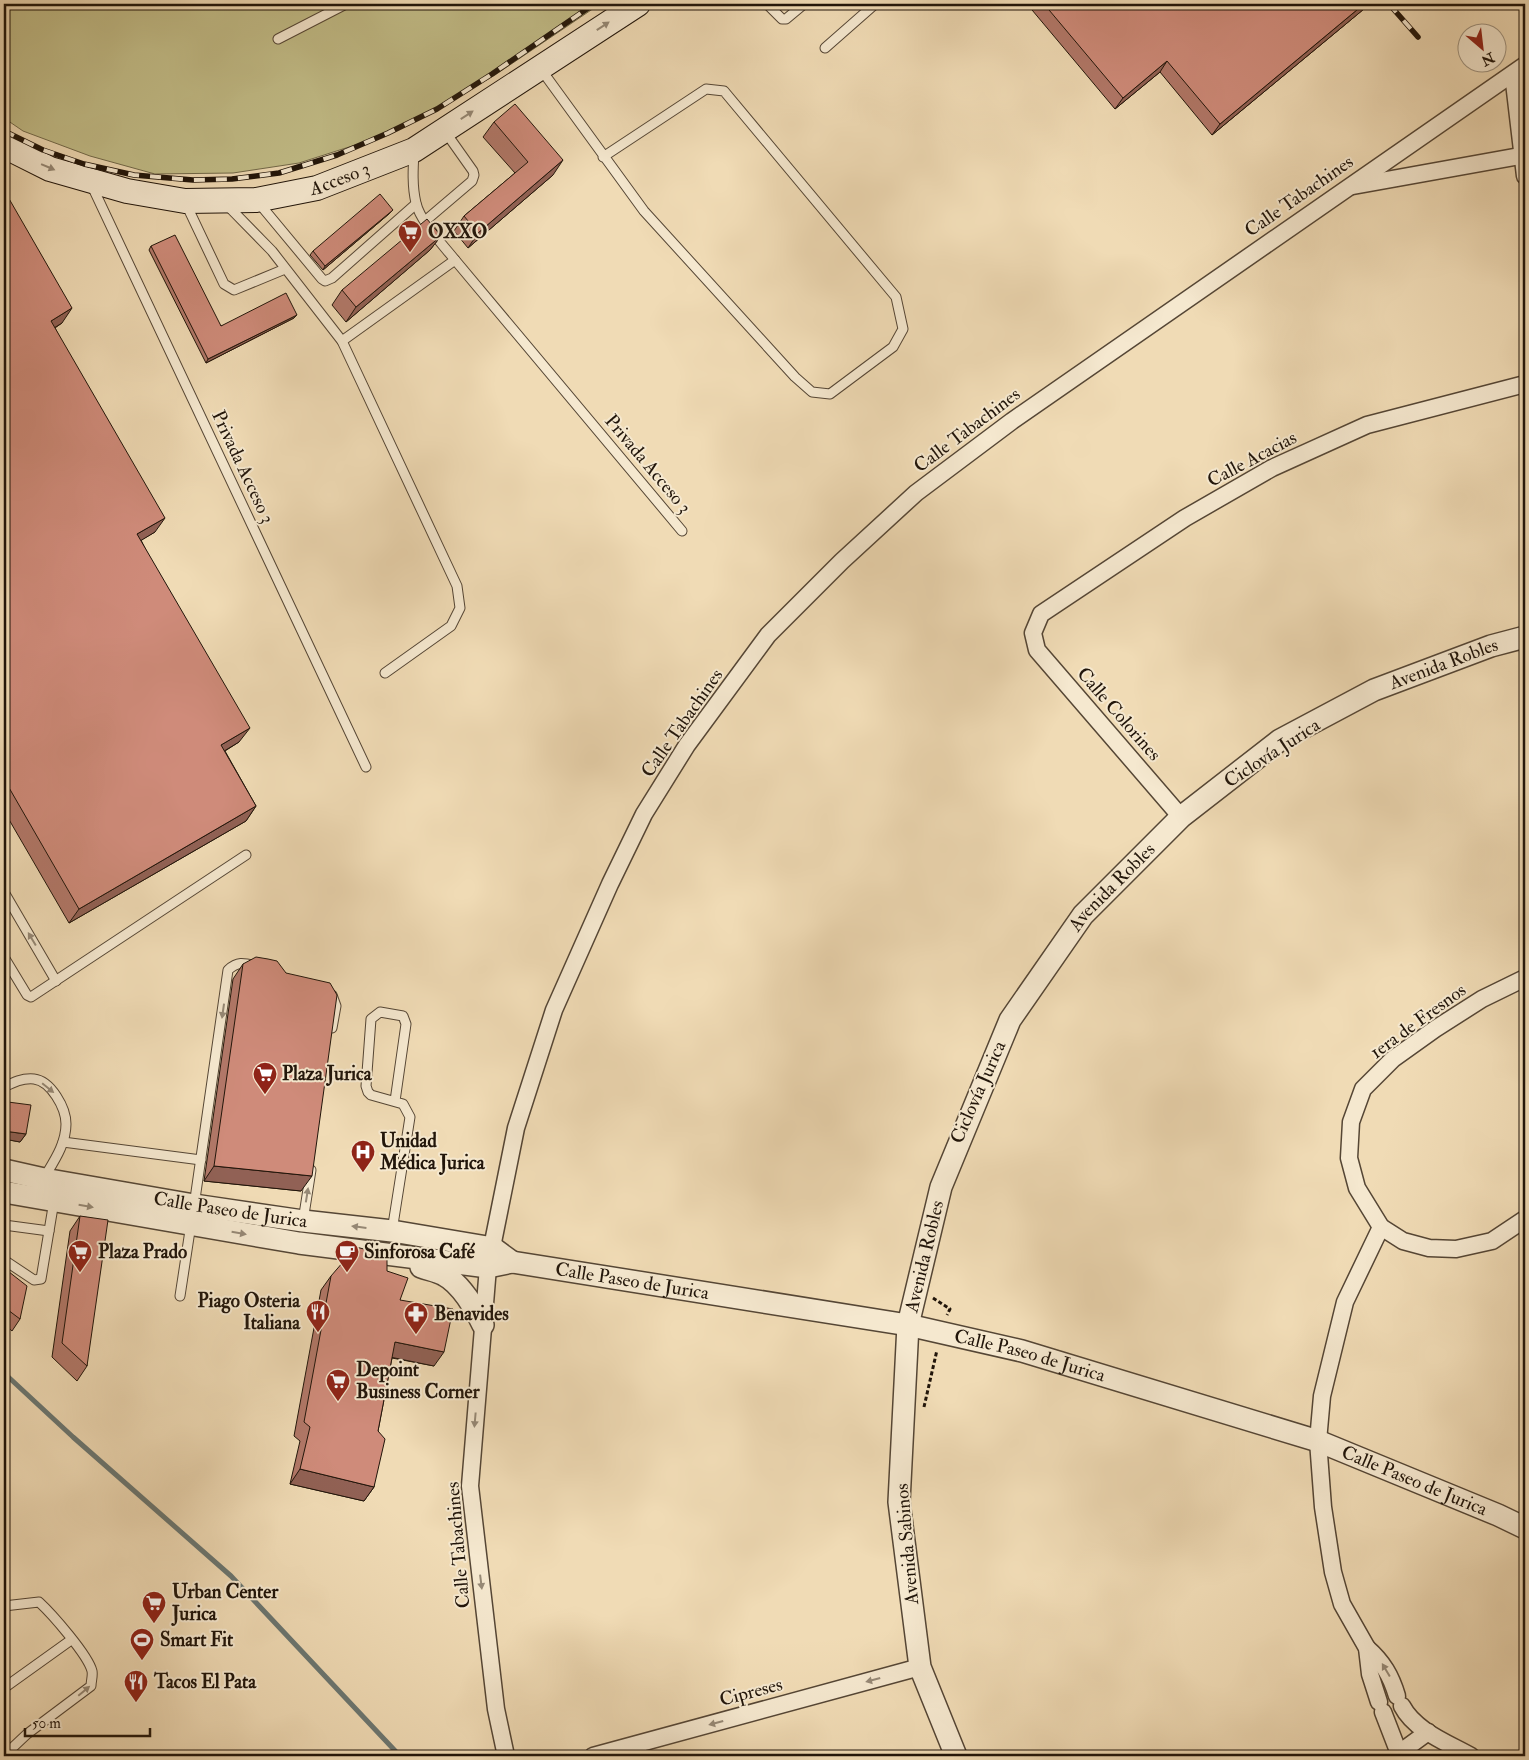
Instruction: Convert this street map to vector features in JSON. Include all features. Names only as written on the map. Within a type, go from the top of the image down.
[{"type":"main road","name":"Acceso 3","points":[[4,146],[50,169],[127,191],[185,201],[256,200],[317,188],[414,150],[638,4]]},
{"type":"street","points":[[1519,70],[1525,176]]},
{"type":"street","name":"Calle Tabachines","points":[[506,1756],[496,1709],[470,1486],[491,1258],[516,1128],[554,1010],[610,884],[644,814],[687,745],[768,635],[842,561],[916,493],[1012,421],[1519,70]]},
{"type":"street","points":[[1347,188],[1523,155]]},
{"type":"street","name":"Calle Acacias","points":[[1033,633],[1041,614],[1185,518],[1272,468],[1367,425],[1525,384]]},
{"type":"street","name":"Calle Colorines","points":[[1033,633],[1037,650],[1181,817]]},
{"type":"street","name":"Avenida Robles","points":[[908,1325],[941,1187],[1010,1020],[1082,915],[1181,817],[1280,740],[1374,690],[1491,646],[1525,637]]},
{"type":"street","name":"1era de Fresnos","points":[[1381,1227],[1357,1188],[1349,1158],[1351,1122],[1363,1090],[1393,1059],[1435,1029],[1482,1000],[1525,978]]},
{"type":"street","name":"Calle Paseo de Jurica","points":[[4,1170],[193,1215]]},
{"type":"street","name":"Calle Paseo de Jurica","points":[[4,1192],[54,1201],[193,1215],[301,1232],[374,1252],[453,1264],[491,1258]]},
{"type":"street","points":[[1472,1756],[1428,1732],[1412,1720],[1400,1701],[1388,1671],[1367,1648],[1342,1604],[1333,1572],[1322,1507],[1318,1441],[1322,1396],[1345,1302],[1381,1227],[1403,1242],[1429,1248],[1456,1249],[1492,1241],[1525,1219]]},
{"type":"street","name":"Calle Paseo de Jurica","points":[[301,1232],[392,1231],[491,1258],[908,1325],[1022,1351],[1318,1441],[1498,1515],[1525,1528]]},
{"type":"street","points":[[374,1252],[388,1259],[446,1275],[477,1310],[484,1325]]},
{"type":"street","name":"Avenida Sabinos","points":[[908,1325],[899,1502],[920,1667],[956,1756]]},
{"type":"street","points":[[1367,1648],[1370,1674],[1399,1755],[1428,1732]]},
{"type":"street","name":"Cipreses","points":[[593,1756],[920,1667]]},
{"type":"lane","points":[[278,39],[346,4]]},
{"type":"lane","points":[[767,4],[782,19],[786,19],[804,4]]},
{"type":"lane","points":[[825,48],[875,4]]},
{"type":"lane","points":[[540,68],[603,156],[644,211],[795,376],[812,392],[830,394],[893,347],[904,329],[896,297],[724,91],[706,89],[603,156]]},
{"type":"lane","points":[[425,221],[472,181],[474,175],[444,130]]},
{"type":"lane","name":"Privada Acceso 3","points":[[414,150],[413,176],[416,204],[425,221],[455,260],[682,531]]},
{"type":"lane","name":"Privada Acceso 3","points":[[90,181],[366,767]]},
{"type":"lane","points":[[222,200],[272,251],[342,341],[457,586],[460,608],[450,626],[385,673]]},
{"type":"lane","points":[[256,200],[325,281],[332,278],[416,204]]},
{"type":"lane","points":[[185,201],[224,284],[229,288],[234,290],[285,268]]},
{"type":"lane","points":[[342,341],[455,260]]},
{"type":"lane","points":[[4,957],[29,997],[246,855]]},
{"type":"lane","points":[[4,892],[56,981]]},
{"type":"lane","points":[[180,1296],[228,970],[242,962],[268,970]]},
{"type":"lane","points":[[330,989],[336,1006],[331,1035]]},
{"type":"lane","points":[[392,1231],[410,1117],[403,1104],[371,1095],[366,1086],[371,1019],[380,1012],[403,1016],[406,1024],[395,1101]]},
{"type":"lane","points":[[4,1087],[19,1080],[36,1079],[51,1089],[60,1100],[66,1123],[62,1149],[44,1178]]},
{"type":"lane","points":[[63,1142],[201,1160]]},
{"type":"lane","points":[[301,1232],[312,1162]]},
{"type":"lane","points":[[4,1260],[34,1280],[41,1279],[54,1201]]},
{"type":"lane","points":[[4,1225],[49,1231]]},
{"type":"lane","points":[[4,1606],[39,1602],[54,1617],[89,1663],[92,1673],[91,1686],[27,1734],[10,1750],[10,1756]]},
{"type":"lane","points":[[4,1688],[71,1640]]},
{"type":"path","points":[[924,1408],[941,1333],[950,1309],[930,1296]]},
{"type":"shaded area","points":[[4,4],[600,4],[495,75],[433,111],[374,139],[299,163],[233,173],[155,174],[90,156],[23,131],[4,118]]},
{"type":"building","points":[[1044,4],[1364,4],[1220,124],[1167,61],[1123,98]]},
{"type":"building","points":[[515,104],[563,160],[478,233],[464,216],[528,162],[494,122]]},
{"type":"building","points":[[4,190],[72,308],[51,321],[165,518],[137,534],[250,728],[221,745],[256,806],[79,909],[4,779]]},
{"type":"building","points":[[380,194],[393,210],[325,266],[313,251]]},
{"type":"building","points":[[427,219],[441,236],[356,307],[342,290]]},
{"type":"building","points":[[175,235],[221,326],[286,293],[297,315],[208,359],[151,246]]},
{"type":"building","name":"Plaza Jurica","points":[[256,957],[277,961],[286,973],[330,983],[337,995],[312,1176],[214,1166],[243,964]]},
{"type":"building","points":[[8,1102],[31,1105],[26,1134],[4,1131]]},
{"type":"building","points":[[80,1216],[108,1220],[87,1366],[62,1343]]},
{"type":"building","name":"Depoint Business Corner","points":[[356,1247],[387,1255],[387,1271],[408,1278],[400,1300],[453,1309],[444,1352],[395,1342],[378,1431],[385,1439],[374,1487],[300,1469],[310,1427],[304,1422],[331,1276]]},
{"type":"building","points":[[4,1268],[27,1286],[20,1319],[4,1307]]},
{"type":"waterway","points":[[4,1373],[73,1437],[231,1576],[400,1756]]},
{"type":"railway","points":[[4,131],[43,150],[84,164],[134,175],[193,180],[232,179],[279,173],[337,155],[437,109],[594,4]]},
{"type":"railway","points":[[1389,4],[1418,37]]},
{"type":"place","name":"OXXO","points":[[410,253]]},
{"type":"place","name":"Plaza Jurica","points":[[265,1095]]},
{"type":"place","name":"Unidad Médica Jurica","points":[[363,1173]]},
{"type":"place","name":"Plaza Prado","points":[[80,1273]]},
{"type":"place","name":"Sinforosa Café","points":[[347,1273]]},
{"type":"place","name":"Piago Osteria Italiana","points":[[318,1333]]},
{"type":"place","name":"Benavides","points":[[416,1335]]},
{"type":"place","name":"Depoint Business Corner","points":[[338,1402]]},
{"type":"place","name":"Urban Center Jurica","points":[[154,1624]]},
{"type":"place","name":"Smart Fit","points":[[142,1661]]},
{"type":"place","name":"Tacos El Pata","points":[[136,1703]]}]
